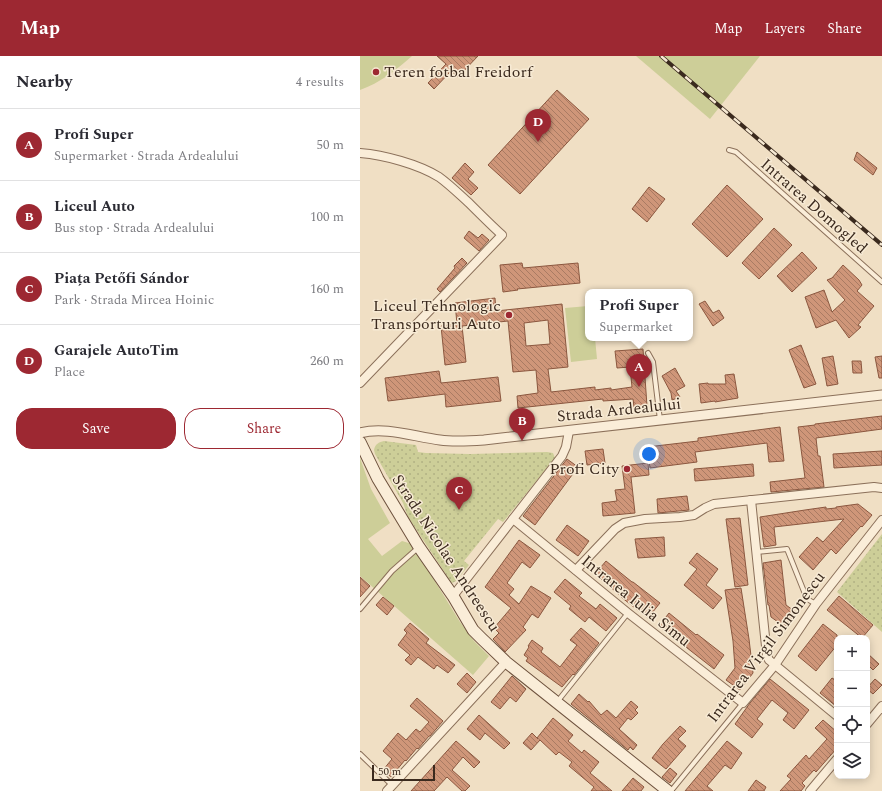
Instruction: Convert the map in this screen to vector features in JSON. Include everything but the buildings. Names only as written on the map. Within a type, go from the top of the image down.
[{"type":"main road","name":"Strada Nicolae Andreescu","points":[[360,442],[378,479],[419,547],[477,634],[496,654],[669,791]]},
{"type":"street","points":[[360,153],[374,154],[403,162],[438,177],[452,187],[502,235],[360,383]]},
{"type":"street","name":"Strada Ardealului","points":[[360,433],[374,430],[440,440],[484,440],[882,396]]},
{"type":"street","points":[[453,596],[562,456],[566,447],[569,431]]},
{"type":"street","points":[[576,570],[615,529],[624,523],[645,519],[694,515],[714,504],[874,487],[882,488]]},
{"type":"street","points":[[751,500],[769,660],[834,714]]},
{"type":"street","name":"Intrarea Iulia Simu","points":[[512,519],[628,613],[743,703]]},
{"type":"street","name":"Intrarea Virgil Simonescu","points":[[743,703],[775,665],[816,604],[882,520]]},
{"type":"street","points":[[390,788],[506,662]]},
{"type":"street","points":[[870,720],[882,706]]},
{"type":"street","points":[[810,791],[834,763]]},
{"type":"lane","name":"Intrarea Domogled","points":[[729,150],[736,152],[882,282]]},
{"type":"lane","points":[[648,353],[653,362],[660,420]]},
{"type":"lane","points":[[360,609],[392,571],[419,547]]},
{"type":"lane","points":[[757,552],[787,549],[808,599],[816,604]]},
{"type":"lane","points":[[557,702],[628,613]]},
{"type":"lane","name":"Intrarea Virgil Simonescu","points":[[669,791],[743,703]]},
{"type":"lane","points":[[360,754],[390,788]]},
{"type":"green space","name":"Teren fotbal Freidorf","points":[[360,56],[412,56],[388,76],[360,90]]},
{"type":"green space","points":[[636,56],[760,56],[710,119]]},
{"type":"green space","points":[[585,306],[585,341],[595,341],[597,359],[571,362],[565,308]]},
{"type":"green space","points":[[384,441],[416,445],[418,452],[426,453],[470,454],[547,452],[553,453],[555,458],[503,522],[498,519],[464,561],[469,565],[456,581],[452,583],[408,517],[403,503],[375,454],[375,446]]},
{"type":"green space","points":[[360,458],[371,489],[390,523],[368,539],[382,556],[402,541],[412,544],[460,622],[474,641],[489,656],[473,675],[360,576]]},
{"type":"green space","points":[[882,534],[882,632],[837,592]]},
{"type":"railway","points":[[661,56],[882,245]]},
{"type":"place","name":"Teren fotbal Freidorf","points":[[376,72]]},
{"type":"place","name":"Garajele AutoTim","points":[[538,142]]},
{"type":"place","name":"Liceul Tehnologic Transporturi Auto","points":[[509,315]]},
{"type":"place","name":"Profi Super","points":[[639,387]]},
{"type":"place","name":"Liceul Auto","points":[[522,441]]},
{"type":"place","name":"Profi City","points":[[627,469]]},
{"type":"place","name":"Piața Petőfi Sándor","points":[[459,510]]}]
